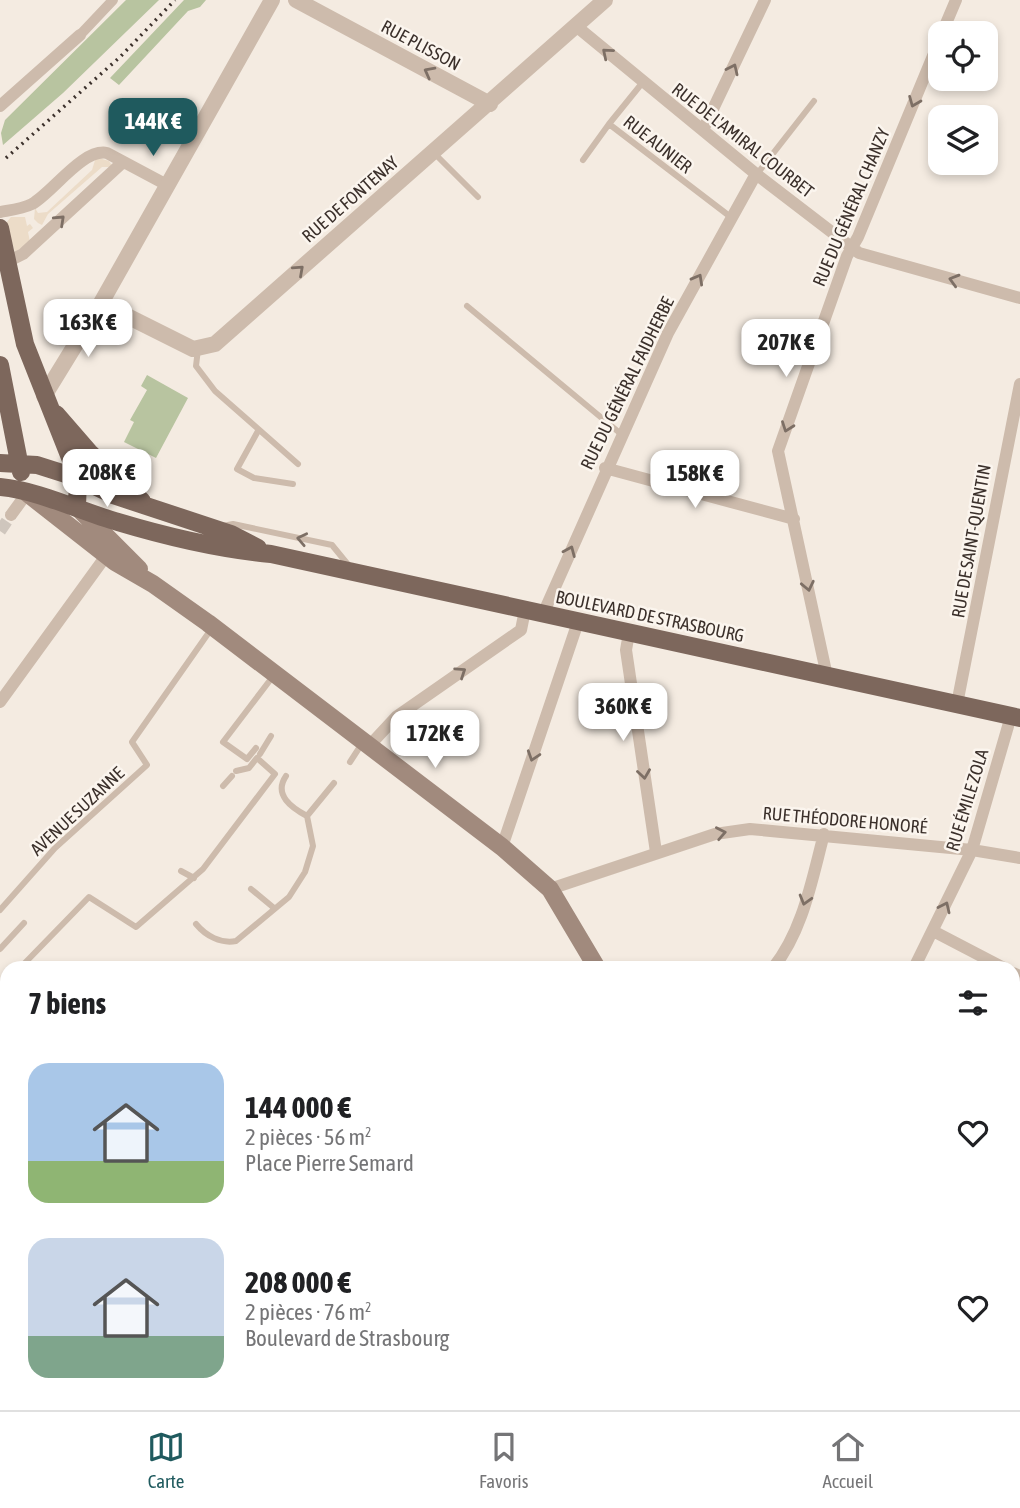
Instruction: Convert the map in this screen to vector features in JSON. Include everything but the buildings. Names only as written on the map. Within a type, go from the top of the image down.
[{"type":"main road","points":[[0,228],[25,344],[78,478],[77,507],[111,546],[153,584],[367,743],[502,847],[550,889],[588,961]]},
{"type":"main road","points":[[0,365],[3,405],[27,492],[111,546]]},
{"type":"main road","points":[[45,400],[89,452],[148,506]]},
{"type":"main road","name":"BOULEVARD DE STRASBOURG","points":[[0,463],[37,466],[78,478],[212,528],[271,554]]},
{"type":"main road","name":"BOULEVARD DE STRASBOURG","points":[[0,487],[27,492],[115,521],[228,549],[271,554],[1015,717]]},
{"type":"main road","points":[[111,546],[110,528],[115,521]]},
{"type":"street","points":[[0,106],[80,35],[113,0]]},
{"type":"street","points":[[45,400],[272,0]]},
{"type":"street","name":"RUE PLISSON","points":[[296,0],[489,104]]},
{"type":"street","name":"RUE DE FONTENAY","points":[[198,348],[215,344],[605,0]]},
{"type":"street","points":[[703,130],[765,0]]},
{"type":"street","points":[[947,21],[956,0]]},
{"type":"street","name":"RUE DE L'AMIRAL COURBET","points":[[576,26],[756,174],[859,253],[1020,299]]},
{"type":"street","name":"RUE DU GÉNÉRAL CHANZY","points":[[827,676],[778,451],[852,248],[928,67]]},
{"type":"street","points":[[0,212],[32,204],[96,152],[107,153],[167,185]]},
{"type":"street","points":[[6,262],[23,254],[123,162]]},
{"type":"street","name":"RUE DU GÉNÉRAL FAIDHERBE","points":[[367,743],[396,717],[521,630],[534,612],[621,434],[630,403],[756,174]]},
{"type":"street","points":[[101,303],[193,349],[198,348]]},
{"type":"street","name":"RUE DE SAINT-QUENTIN","points":[[957,704],[1020,384]]},
{"type":"street","points":[[605,468],[794,519]]},
{"type":"street","points":[[11,515],[27,492]]},
{"type":"street","points":[[0,702],[111,546]]},
{"type":"street","points":[[502,847],[578,622]]},
{"type":"street","points":[[629,633],[626,650],[656,852]]},
{"type":"street","name":"RUE ÉMILE ZOLA","points":[[918,961],[972,850],[1015,717]]},
{"type":"street","name":"RUE THÉODORE HONORÉ","points":[[550,889],[715,834],[750,829],[824,834],[972,850],[1020,858]]},
{"type":"street","points":[[778,961],[789,944],[802,912],[824,834]]},
{"type":"street","points":[[933,931],[991,961]]},
{"type":"lane","name":"RUE AUNIER","points":[[642,82],[609,124],[732,218]]},
{"type":"lane","points":[[756,174],[814,101]]},
{"type":"lane","points":[[583,160],[609,124]]},
{"type":"lane","points":[[432,152],[478,197]]},
{"type":"lane","points":[[467,306],[621,434]]},
{"type":"lane","points":[[198,348],[196,366],[204,378],[298,464]]},
{"type":"lane","points":[[258,430],[237,469],[254,478],[293,484]]},
{"type":"lane","points":[[212,528],[233,524],[332,545],[356,574]]},
{"type":"lane","name":"AVENUE SUZANNE","points":[[0,909],[55,848],[147,765],[132,742],[213,626]]},
{"type":"lane","points":[[257,755],[247,759],[223,742],[275,673]]},
{"type":"lane","points":[[223,786],[234,774],[249,768],[271,736]]},
{"type":"lane","points":[[350,762],[367,743]]},
{"type":"lane","points":[[27,961],[89,897],[136,927],[194,878],[275,774],[257,755]]},
{"type":"lane","points":[[196,924],[202,932],[219,941],[236,941],[246,936],[295,890],[311,858],[313,846],[307,816],[287,803],[281,788],[286,776]]},
{"type":"lane","points":[[307,816],[334,783]]},
{"type":"lane","points":[[181,871],[194,878]]},
{"type":"lane","points":[[251,889],[274,908]]},
{"type":"lane","points":[[150,904],[157,909]]},
{"type":"lane","points":[[0,949],[24,923]]},
{"type":"green space","points":[[126,0],[159,0],[63,93],[3,145],[1,133],[5,120]]},
{"type":"green space","points":[[184,0],[206,0],[200,7],[188,11],[119,85],[110,78]]},
{"type":"green space","points":[[147,375],[188,398],[156,458],[124,442],[134,422],[130,420],[147,390],[141,386]]},
{"type":"shaded area","points":[[96,157],[109,161],[113,167],[102,167],[48,214],[42,225],[38,223],[34,219],[35,208],[38,213],[47,212],[92,170]]},
{"type":"shaded area","points":[[11,217],[25,217],[27,226],[30,224],[33,228],[28,232],[30,242],[15,252],[6,223]]},
{"type":"tunnel","points":[[0,531],[11,515]]},
{"type":"railway","points":[[6,158],[120,57],[175,0]]}]
